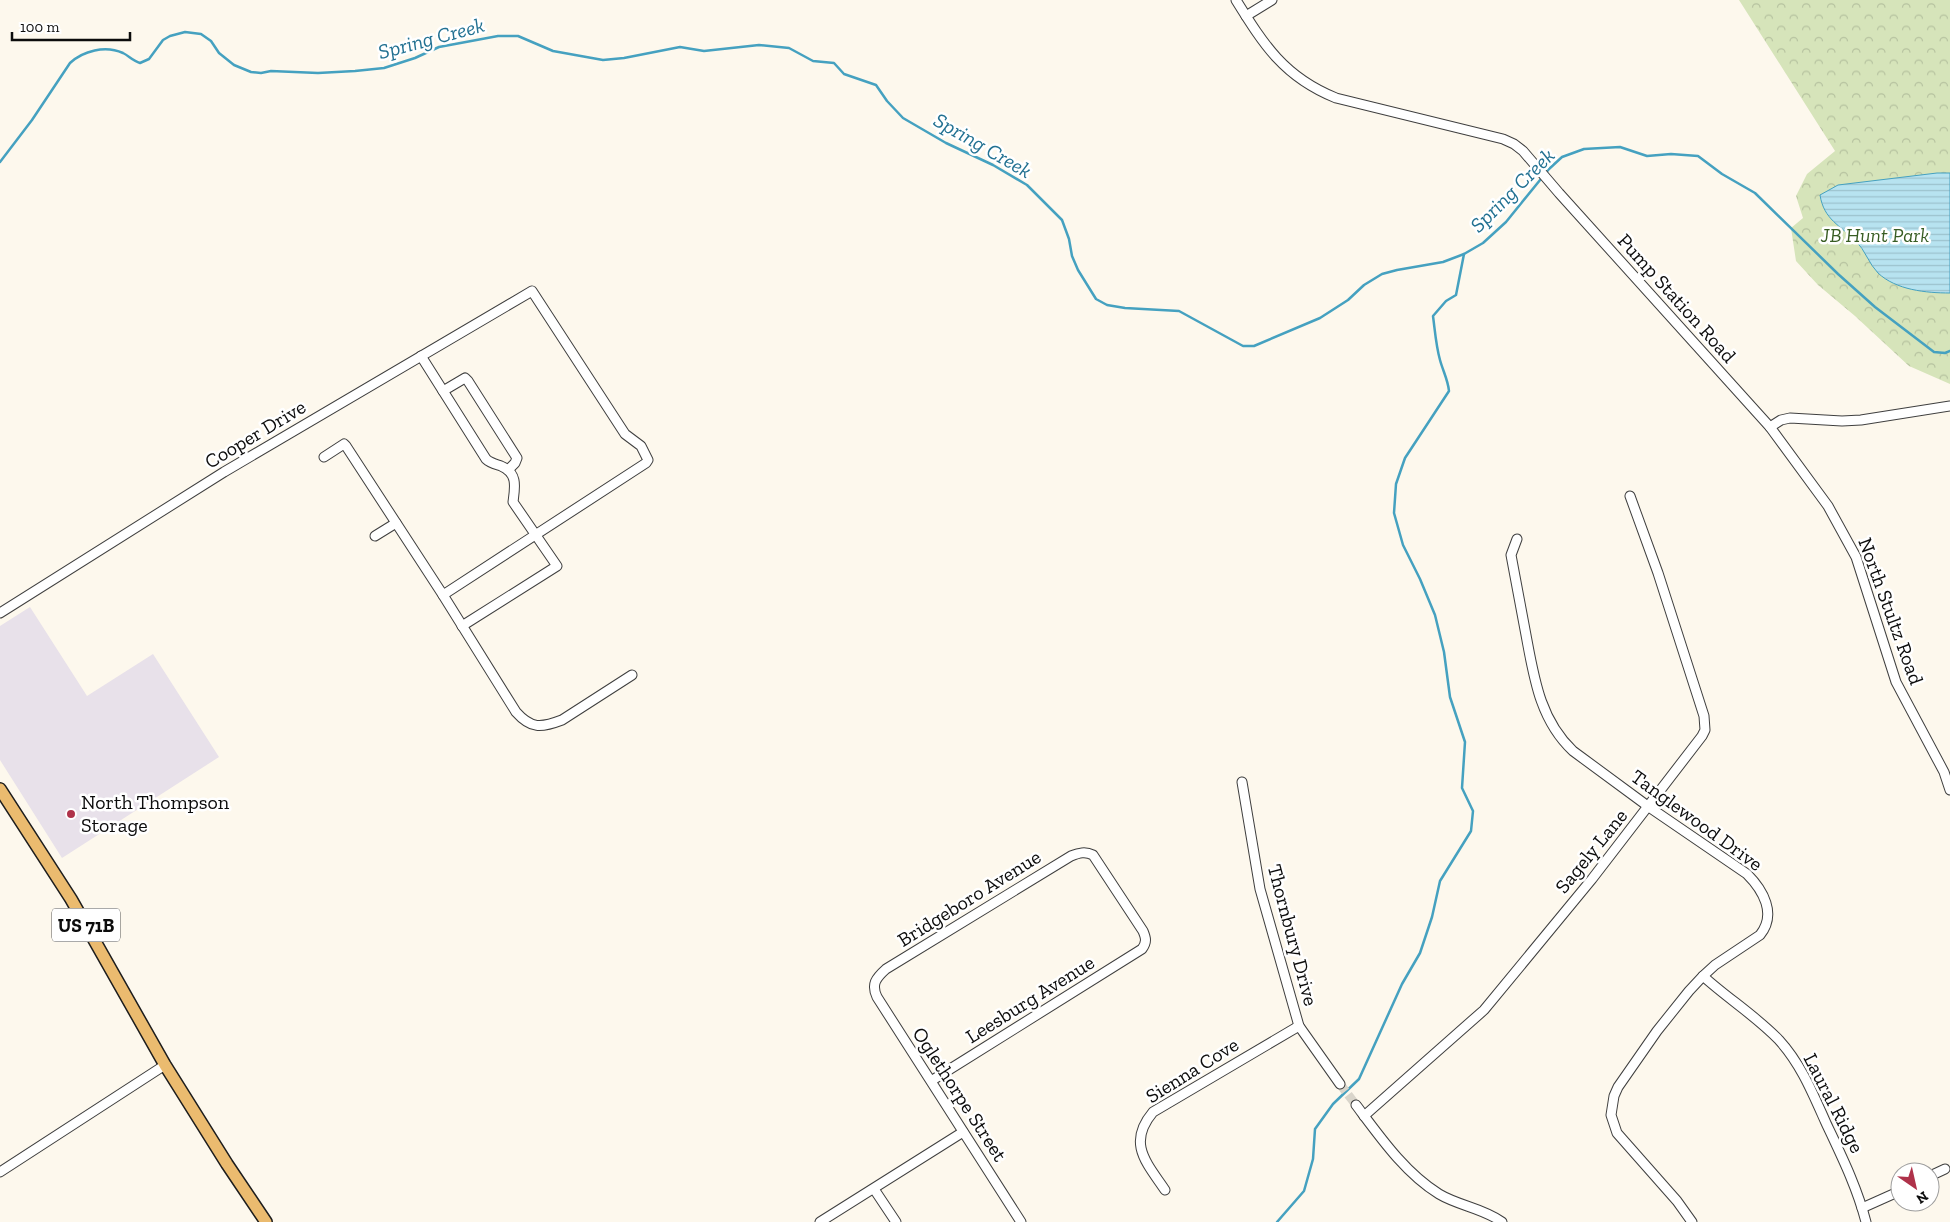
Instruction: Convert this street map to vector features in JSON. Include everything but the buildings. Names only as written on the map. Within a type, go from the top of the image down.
[{"type":"main road","name":"US 71B","points":[[0,789],[71,899],[165,1065],[266,1222]]},
{"type":"street","name":"Pump Station Road","points":[[1236,0],[1261,39],[1277,59],[1296,77],[1317,90],[1336,98],[1503,139],[1523,151],[1770,427]]},
{"type":"street","points":[[1246,16],[1272,0]]},
{"type":"street","name":"Cooper Drive","points":[[0,613],[224,472],[532,291],[625,434],[641,446],[648,460],[536,534]]},
{"type":"street","points":[[420,356],[486,459],[490,463],[508,470],[514,478],[516,485],[514,502],[557,566],[462,626]]},
{"type":"street","points":[[443,391],[460,380],[465,378],[468,381],[516,458],[515,463],[508,470]]},
{"type":"street","points":[[1770,427],[1781,420],[1790,418],[1852,420],[1950,406]]},
{"type":"street","name":"North Stultz Road","points":[[1770,427],[1828,506],[1856,556],[1896,682],[1944,772],[1950,790]]},
{"type":"street","points":[[324,457],[344,444],[346,446],[516,712],[526,722],[538,726],[562,720],[632,675]]},
{"type":"street","name":"Sagely Lane","points":[[1364,1116],[1484,1010],[1649,807],[1698,743],[1704,730],[1704,723],[1658,574],[1630,496]]},
{"type":"street","points":[[375,536],[396,523]]},
{"type":"street","points":[[442,595],[536,534]]},
{"type":"street","name":"Tanglewood Drive","points":[[1517,538],[1511,555],[1534,679],[1545,712],[1562,741],[1649,807],[1747,874],[1758,887],[1768,910],[1765,929],[1760,935],[1715,966],[1689,991],[1618,1087],[1611,1109],[1612,1122],[1617,1133],[1692,1222]]},
{"type":"street","name":"Thornbury Drive","points":[[1242,782],[1260,889],[1299,1026],[1340,1084]]},
{"type":"street","name":"Bridgeboro Avenue","points":[[874,983],[886,969],[1071,856],[1087,852],[1098,860],[1143,931],[1146,944]]},
{"type":"street","name":"Leesburg Avenue","points":[[931,1082],[1136,954],[1146,944]]},
{"type":"street","name":"Laural Ridge","points":[[1703,976],[1778,1040],[1794,1059],[1807,1081],[1845,1164],[1866,1222]]},
{"type":"street","name":"Oglethorpe Street","points":[[874,983],[877,997],[1021,1222]]},
{"type":"street","name":"Sienna Cove","points":[[1165,1190],[1142,1157],[1140,1144],[1141,1131],[1153,1112],[1299,1026]]},
{"type":"street","points":[[0,1172],[165,1065]]},
{"type":"street","points":[[1356,1105],[1402,1164],[1425,1184],[1440,1195],[1493,1215],[1502,1222]]},
{"type":"street","points":[[820,1222],[963,1132]]},
{"type":"street","points":[[1940,1171],[1945,1169]]},
{"type":"street","points":[[874,1189],[896,1222]]},
{"type":"street","points":[[1862,1208],[1890,1195]]},
{"type":"shaded area","points":[[30,607],[87,696],[153,654],[219,757],[62,858],[0,760],[0,626]]},
{"type":"green space","name":"JB Hunt Park","points":[[1739,0],[1950,0],[1950,384],[1909,366],[1818,285],[1796,261],[1791,228],[1803,218],[1796,196],[1807,174],[1835,151]]},
{"type":"water","points":[[1950,173],[1950,293],[1902,287],[1885,279],[1878,273],[1856,241],[1829,216],[1820,195],[1838,185]]},
{"type":"waterway","name":"Spring Creek","points":[[0,162],[32,120],[70,63],[75,59],[88,52],[109,49],[123,53],[140,63],[149,59],[163,40],[185,32],[201,34],[211,41],[219,53],[234,65],[251,72],[261,73],[271,71],[318,73],[384,68],[415,58],[439,47],[498,36],[518,36],[553,51],[603,60],[624,58],[680,47],[704,51],[759,45],[789,48],[813,61],[834,63],[844,74],[876,85],[887,101],[903,118],[946,143],[993,165],[1027,185],[1062,220],[1078,270],[1096,299],[1107,305],[1125,308],[1179,311],[1243,346],[1254,346],[1320,318],[1348,300],[1364,285],[1382,274],[1443,262],[1464,254],[1483,243],[1506,222],[1549,169],[1562,157],[1584,149],[1620,147],[1647,156],[1671,154],[1698,156],[1722,174],[1755,193],[1838,274],[1875,307],[1934,352],[1945,353],[1950,351]]},
{"type":"waterway","points":[[1277,1222],[1304,1191],[1313,1159],[1315,1129],[1333,1104],[1359,1079],[1402,984],[1420,953],[1432,917],[1440,881],[1471,831],[1473,811],[1462,788],[1465,742],[1450,697],[1444,652],[1435,615],[1403,545],[1394,513],[1396,484],[1405,458],[1449,391],[1439,355],[1433,316],[1446,301],[1456,295],[1464,254]]},
{"type":"tunnel","points":[[1340,1084],[1356,1105]]},
{"type":"place","name":"North Thompson Storage","points":[[71,814]]}]
